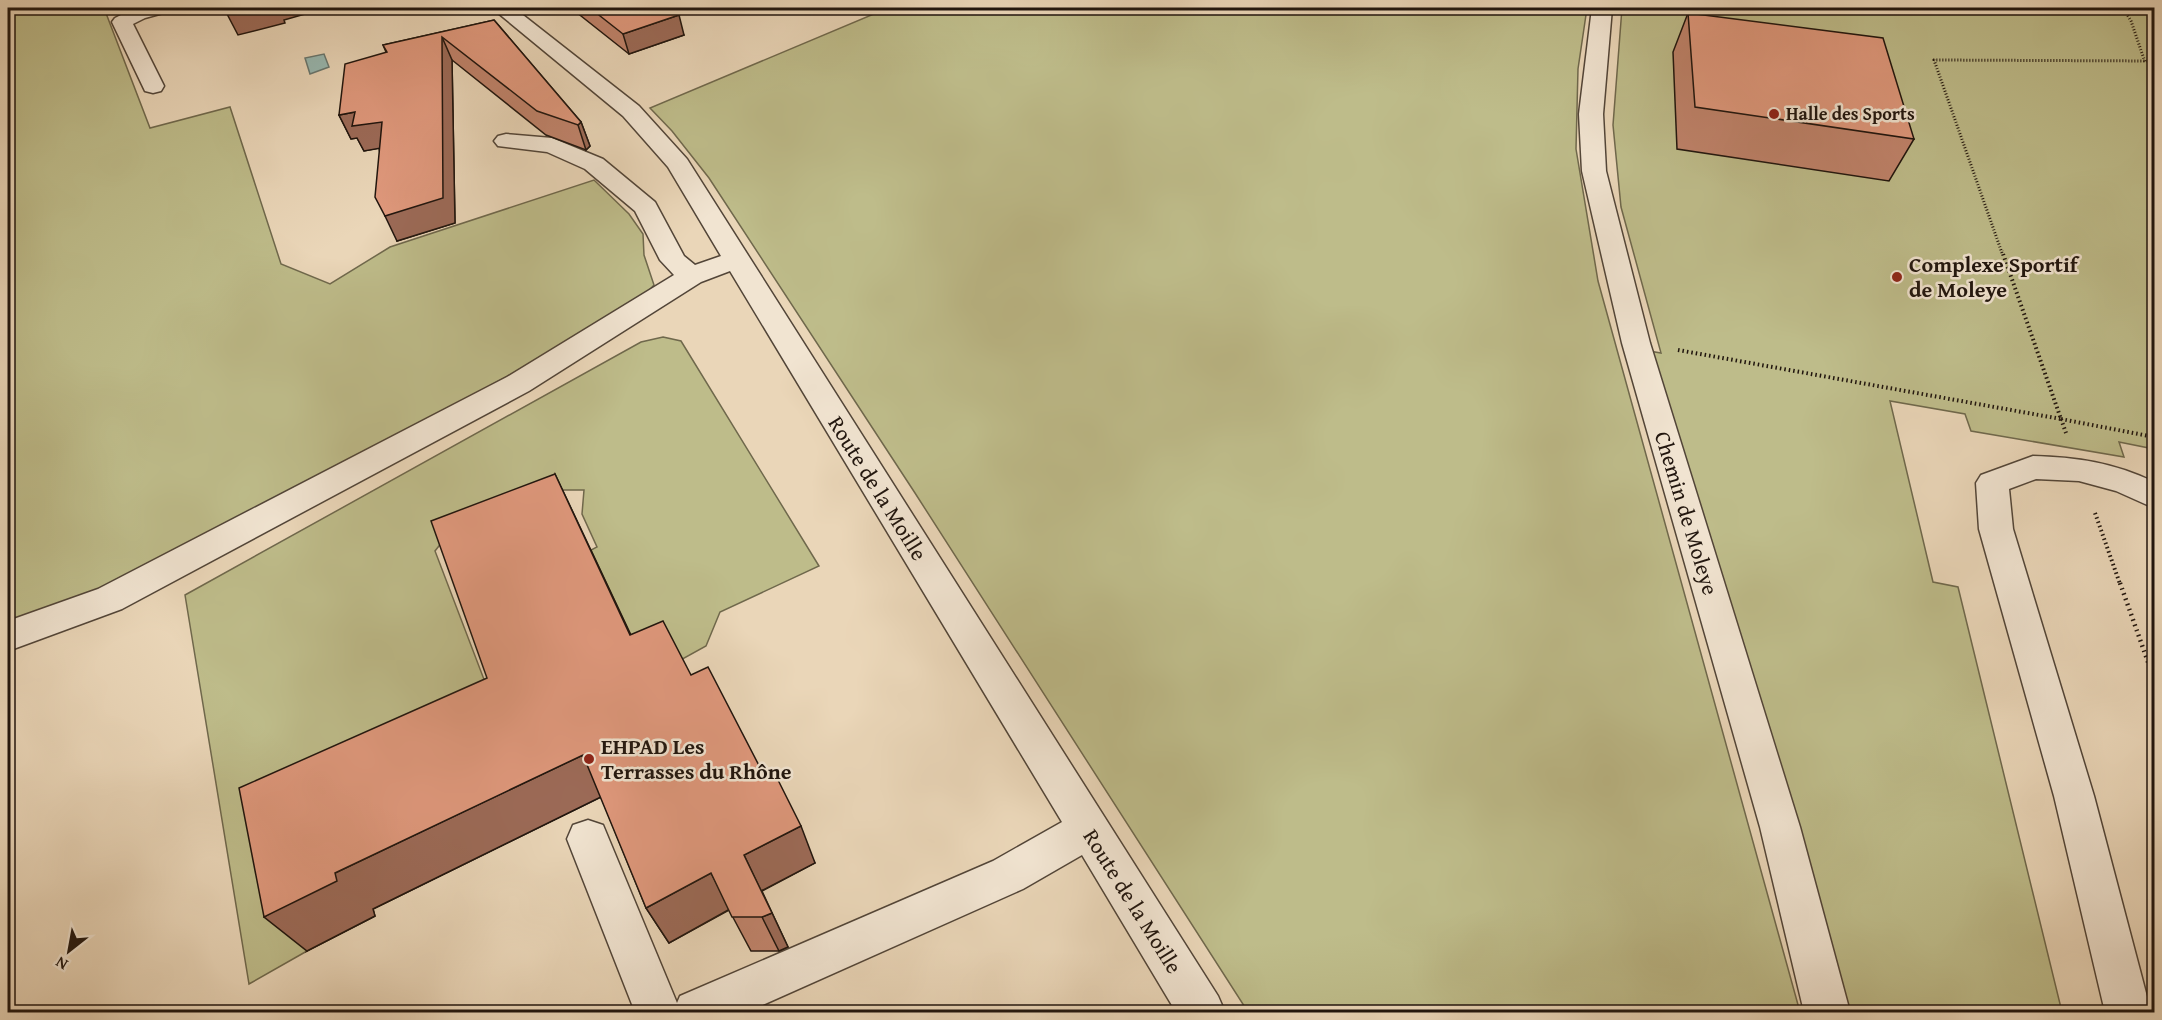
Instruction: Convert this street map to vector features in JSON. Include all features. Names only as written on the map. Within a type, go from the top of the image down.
[{"type":"street","points":[[153,86],[122,22],[138,12],[160,8]]},
{"type":"street","name":"Route de la Moille","points":[[502,8],[631,111],[678,164],[1202,1012]]},
{"type":"street","name":"Chemin de Moleye","points":[[1602,8],[1591,114],[1594,171],[1636,343],[1780,827],[1827,1012]]},
{"type":"street","points":[[506,141],[552,145],[594,164],[646,207],[673,260],[691,276]]},
{"type":"street","points":[[8,636],[110,599],[518,384],[691,276],[737,260]]},
{"type":"street","points":[[2128,1012],[2074,796],[1996,529],[1992,483],[2033,468],[2079,469],[2127,482],[2154,496]]},
{"type":"street","points":[[696,1012],[1008,875],[1088,829]]},
{"type":"street","points":[[588,839],[658,1012]]},
{"type":"path","points":[[2123,8],[2131,21],[2145,62]]},
{"type":"path","points":[[2154,61],[1934,60],[2154,679]]},
{"type":"path","points":[[1636,343],[2154,437]]},
{"type":"shaded area","points":[[8,8],[104,8],[150,128],[230,107],[281,264],[330,284],[390,247],[594,180],[629,214],[643,234],[644,255],[654,285],[644,296],[508,376],[234,524],[8,632]]},
{"type":"shaded area","points":[[888,8],[1587,8],[1578,69],[1576,149],[1598,281],[1800,1012],[1248,1012],[915,493],[709,178],[672,131],[650,108]]},
{"type":"shaded area","name":"Complexe Sportif de Moleye","points":[[1622,8],[2154,8],[2154,449],[2119,442],[2124,457],[1971,431],[1965,414],[1890,401],[1933,582],[1958,587],[2062,1012],[1837,1012],[1649,351],[1661,353],[1621,207],[1613,125]]},
{"type":"shaded area","points":[[663,337],[681,341],[819,566],[720,612],[706,646],[650,677],[591,550],[597,547],[582,514],[584,490],[560,490],[446,537],[435,551],[501,724],[280,826],[307,951],[249,984],[185,595],[641,342]]},
{"type":"water","points":[[324,54],[329,67],[310,74],[305,58]]},
{"type":"building","points":[[227,8],[244,8],[226,12]]},
{"type":"building","points":[[590,8],[669,8],[679,15],[623,34]]},
{"type":"building","points":[[1688,13],[1883,38],[1914,139],[1695,107]]},
{"type":"building","points":[[494,20],[581,122],[578,125],[537,111],[442,37],[443,198],[385,216],[375,197],[382,122],[352,126],[355,112],[339,115],[345,64],[387,52],[383,45]]},
{"type":"building","name":"EHPAD Les Terrasses du Rhône","points":[[555,474],[630,635],[663,621],[691,675],[708,667],[766,779],[775,774],[801,826],[744,855],[772,913],[762,917],[732,917],[711,873],[646,908],[583,755],[335,873],[337,881],[264,917],[239,788],[487,678],[431,521]]},
{"type":"place","name":"Halle des Sports","points":[[1774,114]]},
{"type":"place","name":"Complexe Sportif de Moleye","points":[[1897,277]]},
{"type":"place","name":"EHPAD Les Terrasses du Rhône","points":[[589,759]]}]
